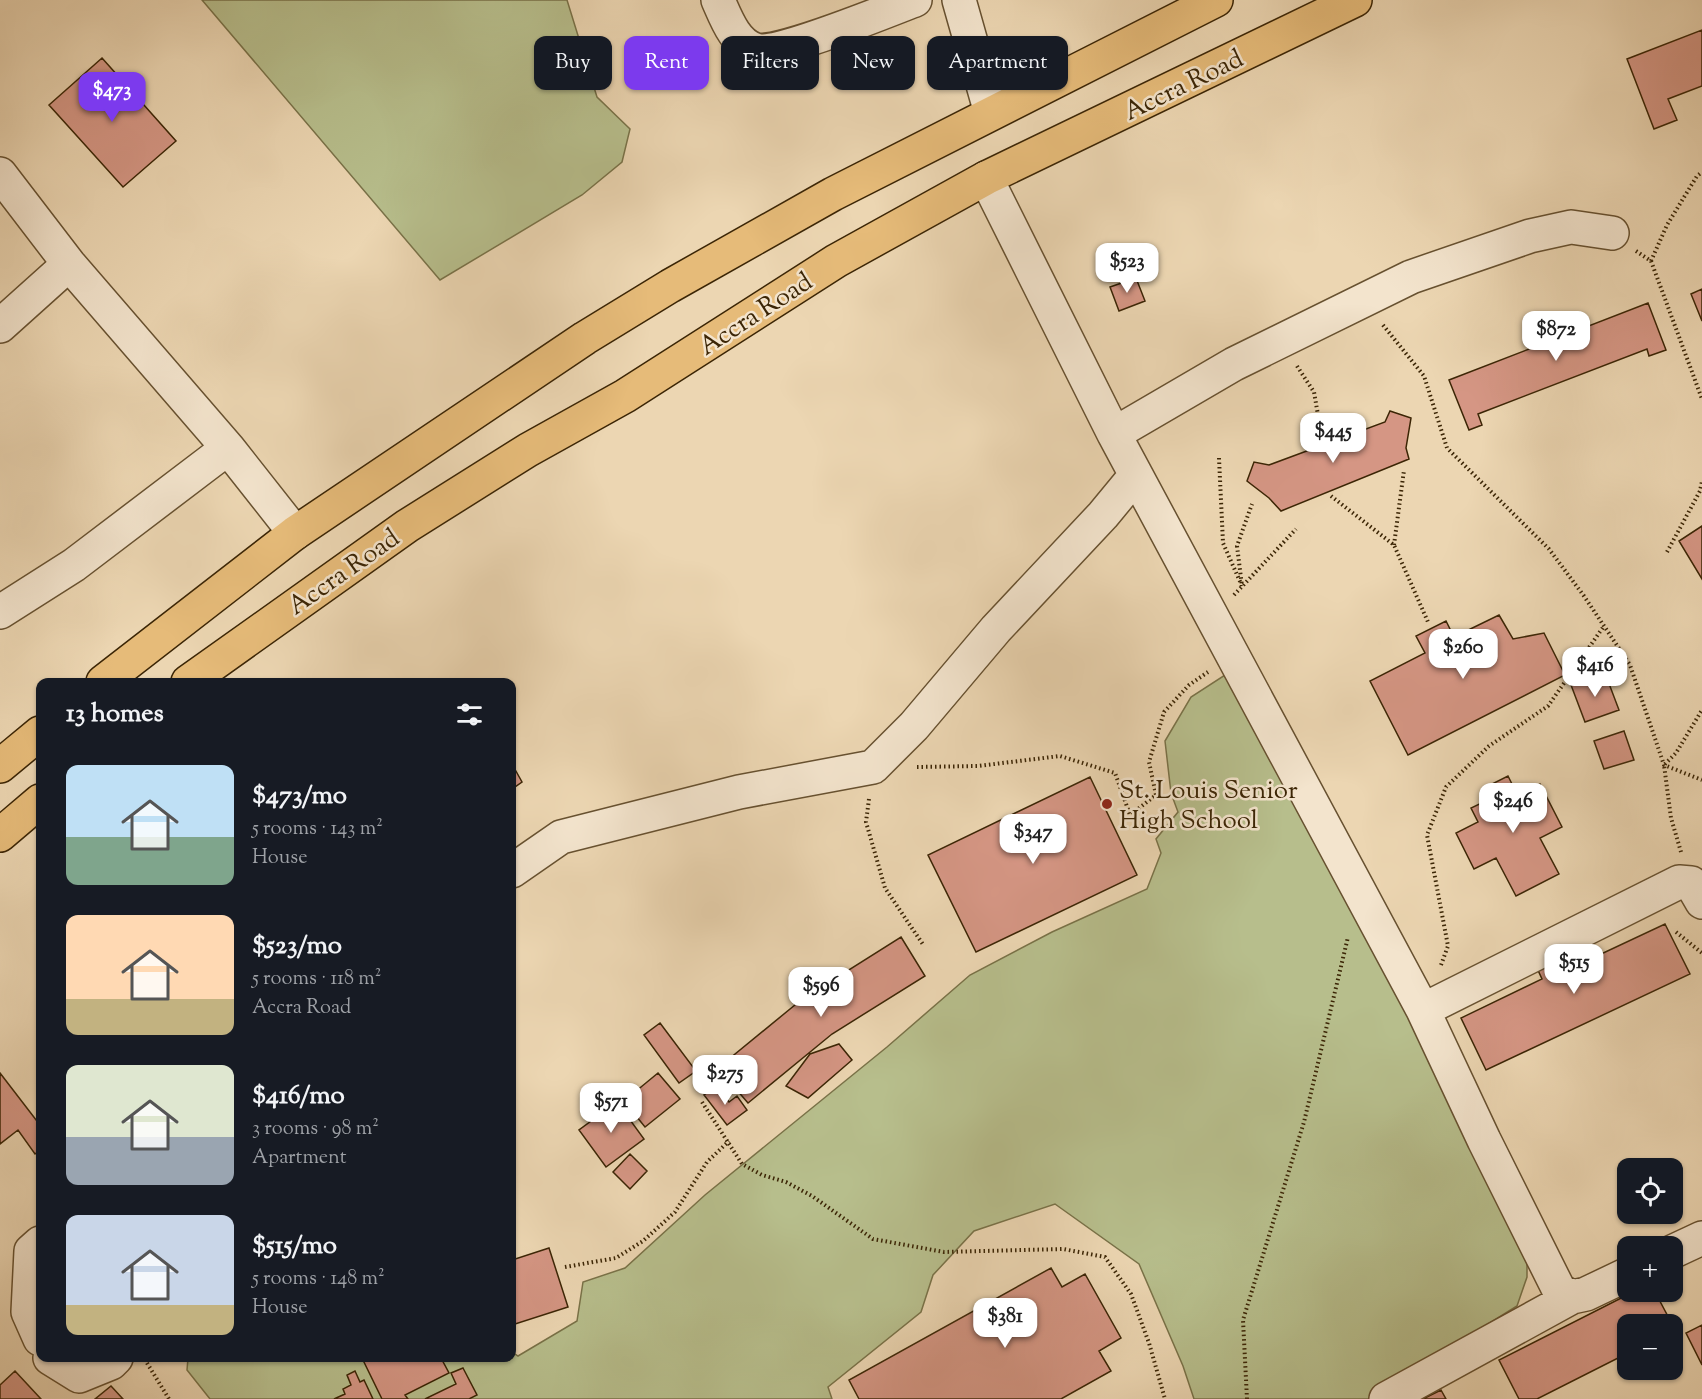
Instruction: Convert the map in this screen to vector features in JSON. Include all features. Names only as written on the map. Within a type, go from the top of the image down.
[{"type":"highway","points":[[108,678],[295,534],[585,338],[670,285],[833,194],[1216,0]]},
{"type":"highway","name":"Accra Road","points":[[193,678],[407,526],[528,450],[625,396],[836,261],[986,178],[1355,0]]},
{"type":"highway","points":[[0,766],[36,736]]},
{"type":"highway","points":[[0,835],[36,804]]},
{"type":"street","points":[[718,0],[738,39],[757,50],[794,44],[915,0]]},
{"type":"street","points":[[959,0],[991,112]]},
{"type":"street","points":[[0,174],[69,264],[228,448],[295,534]]},
{"type":"street","points":[[986,178],[1114,434],[1423,1010],[1484,1140],[1559,1290],[1572,1297]]},
{"type":"street","points":[[1114,434],[1234,364],[1411,277],[1530,236],[1572,227],[1612,233]]},
{"type":"street","points":[[0,327],[69,264]]},
{"type":"street","points":[[0,612],[74,565],[228,448]]},
{"type":"street","points":[[516,868],[561,837],[739,792],[873,767],[914,726],[996,629],[1103,515],[1136,475]]},
{"type":"street","points":[[1423,1010],[1679,882],[1696,892]]},
{"type":"street","points":[[1683,1247],[1702,1238]]},
{"type":"street","points":[[36,1247],[31,1251],[28,1312],[36,1330]]},
{"type":"street","points":[[1386,1399],[1572,1297],[1586,1294],[1617,1279]]},
{"type":"street","points":[[56,1362],[79,1376],[112,1362]]},
{"type":"path","points":[[1651,261],[1667,225],[1697,176],[1702,172]]},
{"type":"path","points":[[1612,233],[1651,261],[1702,399]]},
{"type":"path","points":[[1361,301],[1387,329],[1424,376],[1448,448],[1549,549],[1630,665],[1664,765],[1671,818],[1696,892]]},
{"type":"path","points":[[1279,342],[1314,392],[1318,415],[1306,446]]},
{"type":"path","points":[[1318,415],[1346,431]]},
{"type":"path","points":[[1219,458],[1224,543],[1242,586]]},
{"type":"path","points":[[1394,545],[1404,470]]},
{"type":"path","points":[[1667,552],[1700,491],[1702,481]]},
{"type":"path","points":[[1332,496],[1394,545],[1428,622]]},
{"type":"path","points":[[1242,586],[1237,546],[1252,504]]},
{"type":"path","points":[[1213,617],[1296,529]]},
{"type":"path","points":[[1423,1010],[1448,946],[1427,835],[1446,786],[1489,746],[1548,706],[1604,626]]},
{"type":"path","points":[[924,946],[885,888],[866,822],[873,767],[978,766],[1060,756],[1115,773],[1130,815],[1156,795],[1149,762],[1164,712],[1189,685],[1212,670],[1238,663]]},
{"type":"path","points":[[1664,765],[1676,753],[1702,710]]},
{"type":"path","points":[[1664,765],[1702,780]]},
{"type":"path","points":[[1247,1399],[1243,1320],[1304,1122],[1358,889]]},
{"type":"path","points":[[1676,932],[1702,953]]},
{"type":"path","points":[[702,1102],[742,1164],[762,1175],[786,1182],[812,1196],[873,1239],[944,1252],[1063,1249],[1105,1257],[1131,1294],[1149,1343],[1165,1399]]},
{"type":"path","points":[[565,1267],[616,1258],[643,1240],[675,1212],[706,1162],[729,1141]]},
{"type":"path","points":[[146,1362],[169,1399]]},
{"type":"green space","points":[[202,0],[567,0],[578,36],[534,36],[534,90],[595,90],[597,97],[630,129],[622,162],[582,195],[440,280]]},
{"type":"green space","points":[[1225,675],[1244,698],[1527,1246],[1527,1277],[1517,1306],[1368,1399],[1194,1399],[1183,1366],[1139,1264],[1055,1204],[974,1231],[933,1275],[921,1312],[828,1387],[832,1399],[210,1399],[187,1370],[188,1362],[516,1362],[516,1355],[518,1356],[577,1321],[583,1282],[625,1268],[705,1195],[887,1047],[970,975],[1052,932],[1147,889],[1161,853],[1156,839],[1178,812],[1171,793],[1165,741],[1191,697]]},
{"type":"building","points":[[1702,30],[1702,86],[1668,99],[1677,120],[1654,129],[1627,59]]},
{"type":"building","points":[[102,58],[176,141],[123,187],[49,105]]},
{"type":"building","points":[[1136,278],[1145,301],[1119,311],[1110,287]]},
{"type":"building","points":[[1702,289],[1702,321],[1691,294]]},
{"type":"building","points":[[1648,303],[1666,350],[1649,356],[1647,349],[1478,414],[1482,425],[1469,430],[1449,380]]},
{"type":"building","points":[[1390,411],[1411,418],[1406,448],[1409,459],[1281,511],[1269,498],[1247,481],[1254,462],[1269,465],[1385,422]]},
{"type":"building","points":[[1702,526],[1702,579],[1679,541]]},
{"type":"building","points":[[1499,615],[1513,639],[1544,633],[1565,675],[1408,755],[1370,681],[1425,653],[1416,636],[1446,621],[1454,637]]},
{"type":"building","points":[[1605,673],[1619,710],[1585,722],[1571,685]]},
{"type":"building","points":[[1624,731],[1634,760],[1604,769],[1594,741]]},
{"type":"building","points":[[516,771],[522,782],[516,786]]},
{"type":"building","points":[[1508,776],[1518,796],[1540,784],[1562,827],[1540,838],[1559,874],[1516,896],[1496,858],[1474,869],[1456,833],[1478,822],[1471,808],[1488,800],[1482,789]]},
{"type":"building","points":[[1090,777],[1137,875],[976,952],[928,855]]},
{"type":"building","points":[[1665,924],[1690,974],[1486,1070],[1461,1018],[1542,979],[1537,968],[1575,950],[1582,963]]},
{"type":"building","points":[[901,937],[925,976],[832,1034],[748,1103],[718,1068],[801,1000]]},
{"type":"building","points":[[660,1023],[696,1071],[679,1083],[644,1035]]},
{"type":"building","points":[[839,1044],[852,1060],[808,1098],[786,1086],[810,1054]]},
{"type":"building","points":[[0,1073],[36,1120],[36,1153],[18,1130],[0,1144]]},
{"type":"building","points":[[658,1073],[680,1099],[645,1127],[624,1101]]},
{"type":"building","points":[[717,1086],[729,1102],[737,1096],[747,1110],[727,1125],[704,1095]]},
{"type":"building","points":[[617,1102],[644,1139],[606,1167],[579,1130]]},
{"type":"building","points":[[630,1154],[647,1171],[630,1189],[613,1172]]},
{"type":"building","points":[[549,1248],[568,1307],[516,1324],[516,1259]]},
{"type":"building","points":[[1051,1268],[1062,1287],[1085,1274],[1121,1338],[1099,1351],[1111,1371],[1061,1399],[859,1399],[849,1380]]},
{"type":"building","points":[[1617,1300],[1617,1302],[1660,1302],[1667,1314],[1617,1314],[1617,1359],[1537,1399],[1519,1399],[1499,1360]]},
{"type":"building","points":[[1702,1325],[1702,1365],[1686,1333]]},
{"type":"building","points":[[364,1362],[443,1362],[449,1373],[405,1395],[408,1399],[382,1399]]},
{"type":"building","points":[[463,1368],[477,1395],[469,1399],[425,1399],[456,1384],[451,1373]]},
{"type":"building","points":[[15,1371],[41,1399],[0,1399],[0,1385]]},
{"type":"building","points":[[355,1371],[360,1382],[364,1380],[373,1399],[334,1399],[345,1394],[343,1389],[351,1385],[347,1375]]},
{"type":"building","points":[[111,1386],[123,1399],[95,1399]]},
{"type":"building","points":[[1441,1390],[1446,1399],[1423,1399]]},
{"type":"place","name":"St. Louis Senior High School","points":[[1107,804]]}]
